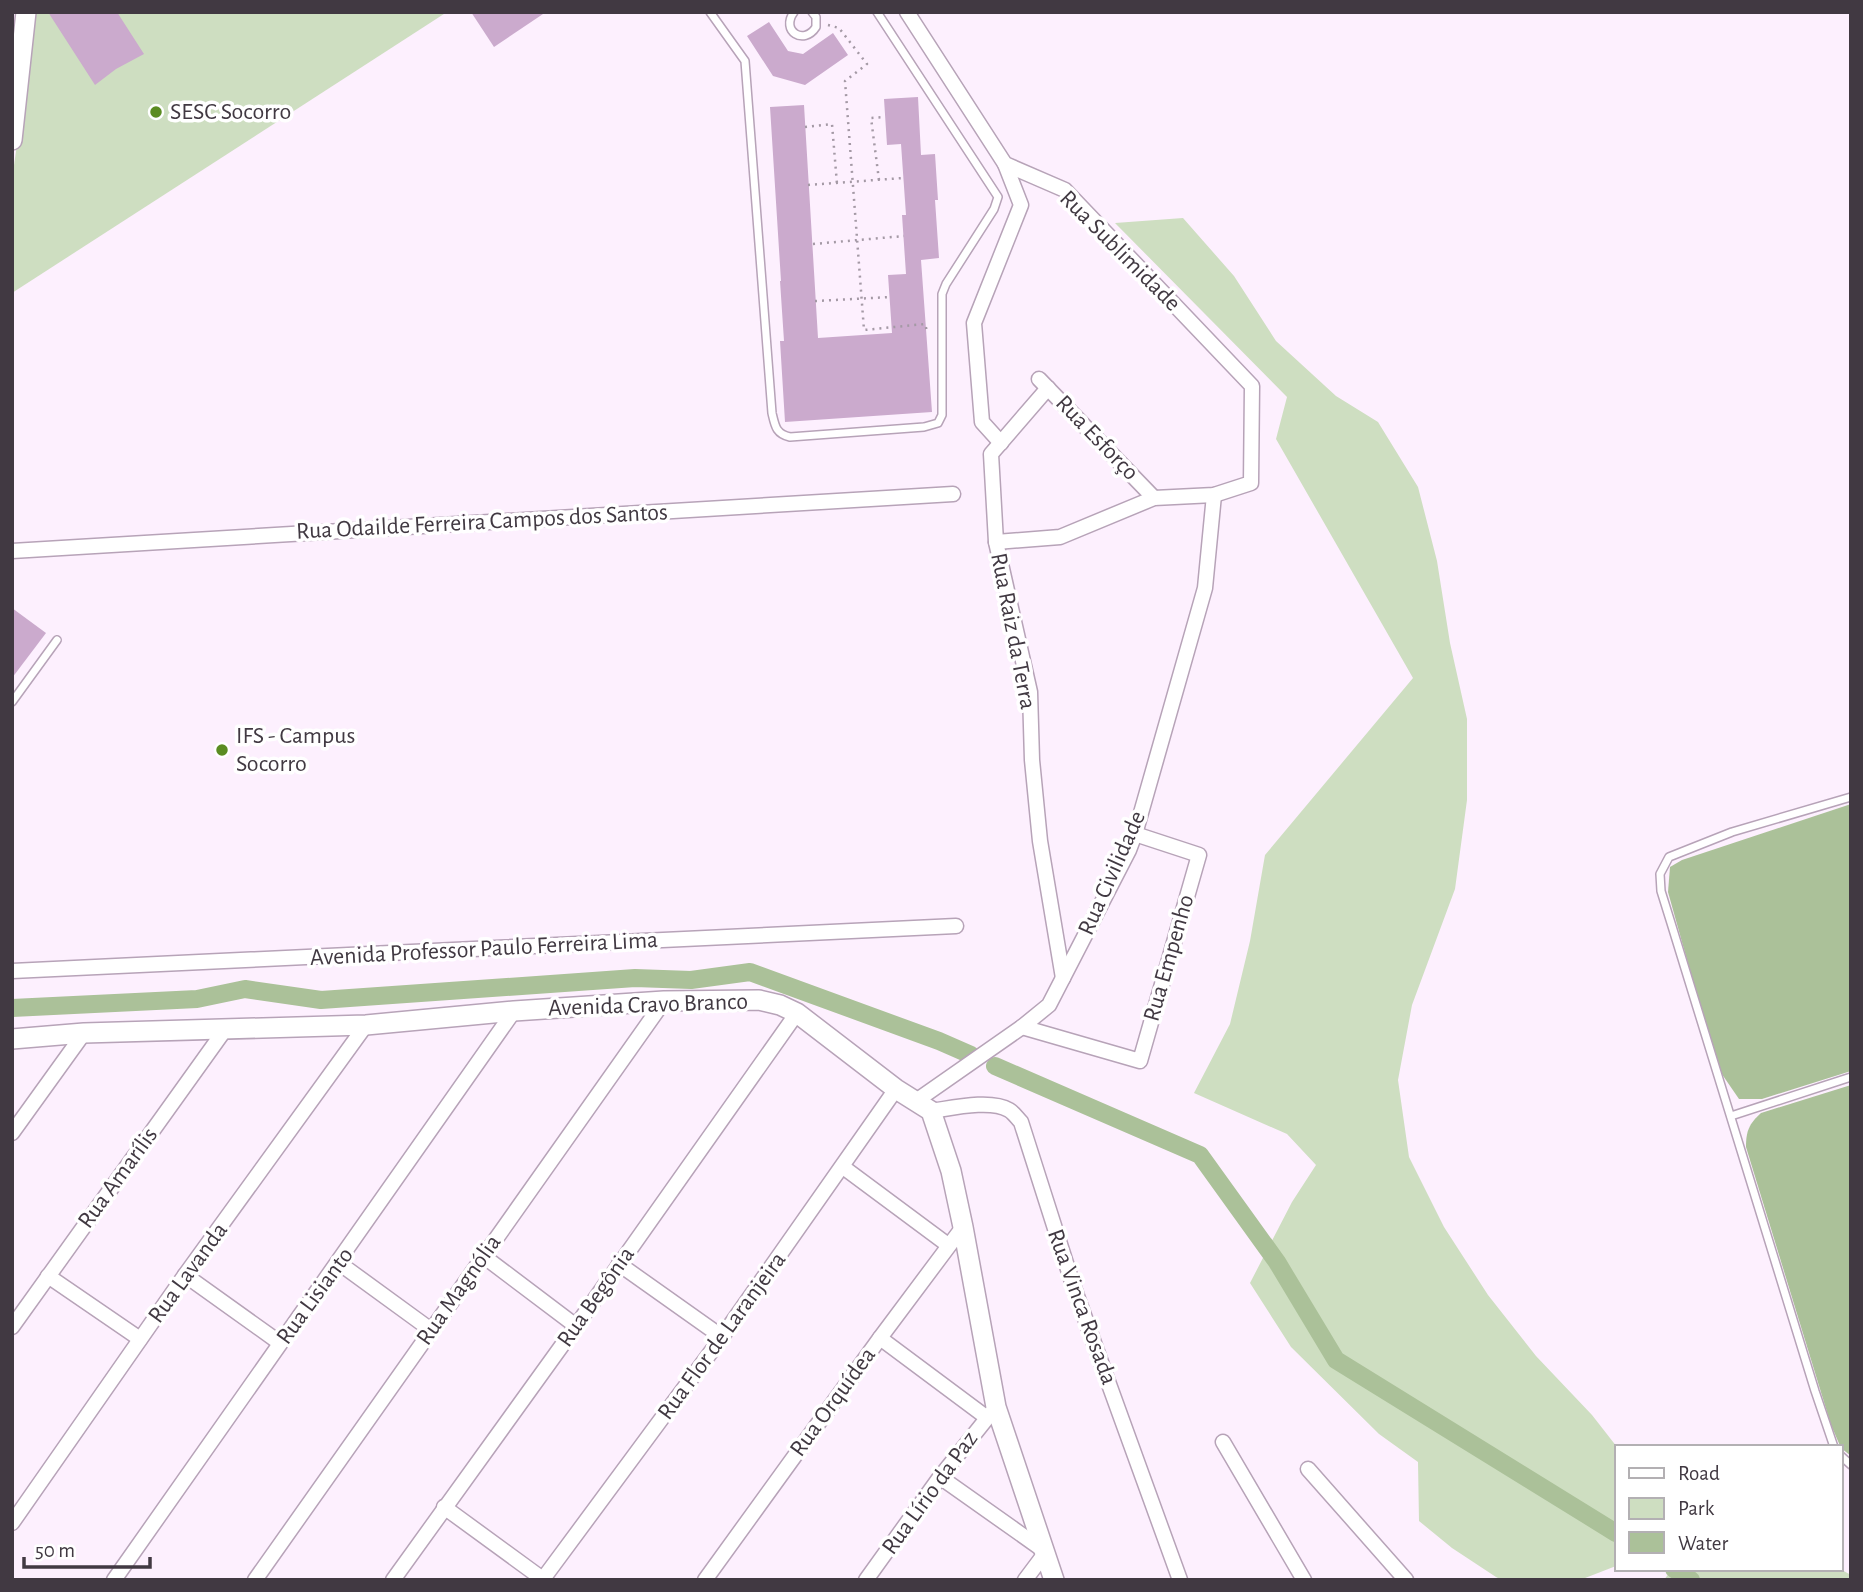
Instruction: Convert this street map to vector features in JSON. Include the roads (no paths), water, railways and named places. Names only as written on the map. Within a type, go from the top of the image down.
[{"type":"street","points":[[12,140],[26,12]]},
{"type":"street","points":[[908,12],[1005,164],[1021,205],[974,323],[982,422],[1001,443]]},
{"type":"street","name":"Rua Sublimidade","points":[[1005,164],[1065,190],[1252,386],[1251,483],[1214,495]]},
{"type":"street","name":"Rua Raiz da Terra","points":[[1044,383],[991,454],[996,541],[1030,692],[1032,760],[1040,841],[1063,978]]},
{"type":"street","name":"Rua Esforço","points":[[1044,383],[1154,498]]},
{"type":"street","name":"Rua Odailde Ferreira Campos dos Santos","points":[[12,551],[953,494]]},
{"type":"street","points":[[996,541],[1060,537],[1154,498],[1214,495]]},
{"type":"street","name":"Rua Civilidade","points":[[924,1106],[1049,1005],[1135,834],[1205,588],[1214,495]]},
{"type":"street","name":"Rua Empenho","points":[[1022,1027],[1140,1061],[1199,855],[1135,834]]},
{"type":"street","name":"Avenida Professor Paulo Ferreira Lima","points":[[12,971],[956,926]]},
{"type":"street","name":"Avenida Cravo Branco","points":[[12,1039],[84,1033],[366,1025],[664,1001],[759,1000],[797,1013],[897,1089],[924,1106]]},
{"type":"street","name":"Rua Magnólia","points":[[255,1580],[482,1255],[664,1001]]},
{"type":"street","name":"Rua Lisianto","points":[[114,1580],[514,1011]]},
{"type":"street","name":"Rua Begônia","points":[[393,1580],[797,1013]]},
{"type":"street","name":"Rua Lavanda","points":[[12,1523],[140,1339],[366,1025]]},
{"type":"street","name":"Rua Amarílis","points":[[14,1321],[225,1031]]},
{"type":"street","points":[[12,1133],[84,1033]]},
{"type":"street","name":"Rua Flor de Laranjeira","points":[[544,1579],[722,1337],[897,1089]]},
{"type":"street","name":"Rua Vinca Rosada","points":[[924,1106],[978,1105],[1003,1108],[1012,1112],[1021,1122],[1073,1285],[1180,1580]]},
{"type":"street","points":[[924,1106],[951,1171],[964,1227],[991,1412],[1046,1552],[1054,1580]]},
{"type":"street","points":[[843,1167],[948,1245]]},
{"type":"street","name":"Rua Orquídea","points":[[705,1580],[948,1245],[964,1227]]},
{"type":"street","points":[[482,1255],[576,1326]]},
{"type":"street","points":[[339,1263],[431,1330]]},
{"type":"street","points":[[619,1264],[722,1337]]},
{"type":"street","points":[[186,1275],[280,1343]]},
{"type":"street","points":[[48,1276],[140,1339]]},
{"type":"street","points":[[880,1338],[991,1412]]},
{"type":"street","name":"Rua Lírio da Paz","points":[[866,1580],[940,1477],[991,1412]]},
{"type":"street","points":[[1223,1441],[1304,1580]]},
{"type":"street","points":[[1308,1469],[1406,1580]]},
{"type":"street","points":[[940,1477],[1046,1552]]},
{"type":"street","points":[[444,1507],[544,1579]]},
{"type":"street","points":[[1025,1580],[1046,1552]]},
{"type":"lane","points":[[710,12],[745,61],[772,413],[775,428],[781,435],[790,437],[923,428],[938,423],[942,415],[942,294],[994,209],[998,197],[877,12]]},
{"type":"lane","points":[[794,12],[789,27],[798,36],[811,35],[814,32],[817,22],[812,12]]},
{"type":"lane","points":[[12,702],[57,640]]},
{"type":"lane","points":[[1833,1445],[1661,891],[1660,874],[1669,857],[1688,849],[1732,832],[1851,797]]},
{"type":"lane","points":[[1731,1116],[1851,1077]]},
{"type":"water","points":[[1851,804],[1851,1071],[1762,1099],[1739,1099],[1717,1067],[1668,892],[1670,867],[1682,860]]},
{"type":"water","points":[[1851,1085],[1851,1456],[1842,1449],[1831,1425],[1746,1147],[1749,1128],[1761,1113]]},
{"type":"waterway","points":[[12,1008],[197,999],[245,989],[321,1000],[635,978],[691,980],[750,972],[971,1055]]},
{"type":"waterway","points":[[995,1066],[1200,1155],[1277,1262],[1336,1360],[1615,1532]]},
{"type":"waterway","points":[[1677,1571],[1691,1580]]},
{"type":"place","name":"SESC Socorro","points":[[156,112]]},
{"type":"place","name":"IFS - Campus Socorro","points":[[222,750]]}]
